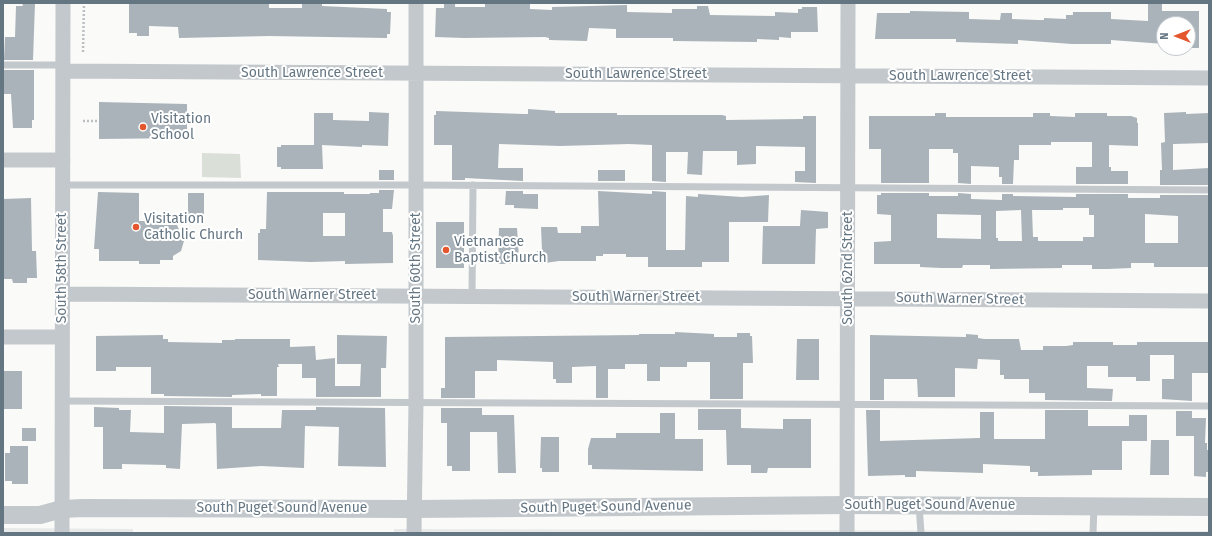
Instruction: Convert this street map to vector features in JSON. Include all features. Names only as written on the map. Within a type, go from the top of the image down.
[{"type":"street","name":"South 58th Street","points":[[62,533],[63,3]]},
{"type":"street","name":"South 60th Street","points":[[414,533],[416,402],[416,3]]},
{"type":"street","name":"South 62nd Street","points":[[847,533],[848,3]]},
{"type":"street","name":"South Lawrence Street","points":[[63,68],[416,73],[1209,78]]},
{"type":"street","points":[[3,160],[63,160]]},
{"type":"street","name":"South Warner Street","points":[[62,294],[847,298],[1209,302]]},
{"type":"street","points":[[3,337],[62,337]]},
{"type":"street","name":"South Puget Sound Avenue","points":[[3,515],[40,515],[62,509],[83,508],[414,509],[847,505],[1209,507]]},
{"type":"lane","points":[[3,65],[63,68]]},
{"type":"lane","points":[[63,185],[473,185],[1209,190]]},
{"type":"lane","points":[[472,296],[473,185]]},
{"type":"lane","points":[[62,401],[848,403],[1209,406]]},
{"type":"lane","points":[[919,505],[921,533]]},
{"type":"lane","points":[[1093,533],[1094,506]]},
{"type":"path","points":[[84,3],[84,52]]},
{"type":"path","points":[[83,121],[99,121]]},
{"type":"shaded area","points":[[202,153],[240,154],[241,178],[202,177]]},
{"type":"shaded area","points":[[3,528],[133,529],[133,533],[3,533]]},
{"type":"shaded area","points":[[394,529],[1209,531],[1209,533],[394,533]]},
{"type":"building","points":[[22,3],[35,3],[33,60],[4,60],[5,37],[15,37],[16,6],[23,6]]},
{"type":"building","points":[[129,3],[269,3],[269,8],[302,8],[302,3],[322,3],[322,6],[387,9],[387,12],[391,12],[390,34],[387,34],[387,38],[269,36],[179,38],[178,27],[149,26],[149,36],[137,36],[137,33],[129,33]]},
{"type":"building","points":[[444,3],[455,3],[455,7],[485,7],[485,3],[530,3],[530,9],[552,10],[552,7],[627,5],[627,12],[672,13],[672,9],[697,9],[697,6],[708,6],[710,15],[775,16],[775,12],[798,13],[798,9],[802,9],[802,7],[817,7],[818,32],[791,32],[791,38],[779,37],[779,40],[757,39],[757,42],[673,41],[673,38],[616,38],[616,29],[589,28],[587,41],[549,40],[549,38],[545,37],[435,37],[436,8],[444,8]]},
{"type":"building","points":[[1148,3],[1162,3],[1162,11],[1199,11],[1199,48],[1196,48],[1196,16],[1156,16],[1156,43],[1111,40],[1111,44],[1072,44],[1018,40],[1018,44],[956,42],[956,39],[875,39],[877,13],[910,13],[910,11],[969,12],[969,19],[1000,20],[1001,13],[1012,13],[1012,19],[1044,20],[1044,18],[1066,19],[1066,15],[1073,15],[1073,12],[1111,12],[1111,19],[1148,21]]},
{"type":"building","points":[[4,70],[34,70],[34,120],[32,120],[32,128],[13,128],[11,94],[3,94]]},
{"type":"building","name":"Visitation School","points":[[99,102],[187,104],[187,138],[99,139]]},
{"type":"building","points":[[528,109],[555,111],[555,113],[617,113],[617,115],[722,115],[726,116],[726,120],[803,119],[803,116],[816,116],[816,183],[795,182],[795,171],[805,171],[805,147],[756,146],[756,164],[737,165],[737,151],[703,151],[702,175],[687,174],[688,152],[666,152],[666,182],[652,181],[652,145],[629,144],[560,146],[499,144],[498,168],[523,168],[523,181],[465,178],[465,180],[452,180],[452,145],[434,145],[434,115],[436,115],[436,111],[528,114]]},
{"type":"building","points":[[369,112],[389,113],[388,146],[362,145],[362,147],[322,145],[323,169],[281,169],[281,167],[277,167],[277,147],[281,147],[281,145],[314,145],[314,113],[333,113],[333,120],[369,121]]},
{"type":"building","points":[[1186,112],[1186,114],[1209,113],[1209,143],[1173,144],[1173,170],[1209,168],[1209,185],[1160,185],[1160,170],[1162,170],[1161,143],[1165,142],[1164,113]]},
{"type":"building","points":[[935,113],[946,113],[946,117],[1033,117],[1033,113],[1050,113],[1050,116],[1075,117],[1075,113],[1107,113],[1107,116],[1131,116],[1137,118],[1138,146],[1109,145],[1109,167],[1111,167],[1111,171],[1128,171],[1128,184],[1076,184],[1076,167],[1092,167],[1092,142],[1051,142],[1051,145],[1019,145],[1019,160],[1014,160],[1013,184],[1002,184],[1002,177],[999,177],[999,167],[971,166],[971,184],[958,183],[958,153],[953,153],[953,149],[929,149],[929,183],[881,183],[881,149],[869,149],[869,116],[935,116]]},
{"type":"building","points":[[379,170],[394,170],[394,180],[379,180]]},
{"type":"building","points":[[598,170],[625,170],[625,181],[598,181]]},
{"type":"building","points":[[379,190],[394,190],[392,209],[383,209],[383,232],[392,232],[393,236],[393,263],[345,264],[345,261],[311,262],[258,260],[258,233],[260,233],[260,229],[266,229],[267,192],[344,192],[344,194],[379,193]],"holes":[[[323,213],[345,213],[345,236],[323,236]]]},
{"type":"building","points":[[506,191],[523,191],[523,194],[538,194],[538,209],[514,208],[514,205],[505,205]]},
{"type":"building","points":[[598,191],[652,194],[652,191],[666,192],[666,250],[685,250],[686,196],[698,197],[698,194],[742,197],[769,195],[768,222],[729,222],[729,262],[702,262],[702,267],[648,267],[648,257],[626,257],[626,254],[603,254],[603,256],[596,256],[596,261],[559,261],[538,264],[537,251],[542,251],[541,227],[557,227],[558,233],[581,233],[581,226],[599,226]]},
{"type":"building","name":"Visitation Catholic Church","points":[[98,192],[139,193],[139,221],[160,221],[160,225],[177,225],[184,241],[181,251],[173,256],[173,260],[160,260],[160,264],[139,264],[139,261],[99,261],[99,249],[94,249]]},
{"type":"building","points":[[188,193],[204,193],[204,222],[188,222]]},
{"type":"building","points":[[881,193],[929,193],[929,196],[958,196],[958,193],[971,194],[971,199],[1002,200],[1002,194],[1013,194],[1013,196],[1076,197],[1076,194],[1128,194],[1128,198],[1160,198],[1160,195],[1209,195],[1209,267],[1154,267],[1154,263],[1131,263],[1131,268],[1092,269],[1092,265],[1062,265],[1062,268],[990,269],[990,265],[963,265],[962,268],[941,268],[920,267],[920,264],[874,264],[874,242],[891,241],[891,215],[877,214],[877,195],[881,195]],"holes":[[[1063,208],[1089,208],[1089,215],[1094,215],[1094,237],[1083,237],[1083,241],[1038,241],[1038,237],[1033,237],[1032,210],[1063,210]],[[1021,210],[1022,241],[998,241],[998,238],[996,238],[996,211]],[[937,214],[981,215],[981,239],[937,238]],[[1145,214],[1178,216],[1178,243],[1145,243]]]},
{"type":"building","points":[[31,198],[32,251],[36,251],[37,278],[27,278],[27,283],[13,283],[12,279],[3,279],[3,199]]},
{"type":"building","points":[[801,210],[828,212],[828,228],[816,229],[815,264],[762,264],[763,226],[800,226]]},
{"type":"building","points":[[436,222],[464,222],[464,268],[436,268]]},
{"type":"building","points":[[499,228],[517,228],[519,258],[512,258],[512,264],[498,264]]},
{"type":"building","points":[[675,332],[714,334],[714,337],[737,337],[737,333],[750,333],[750,336],[752,336],[753,363],[743,363],[743,399],[710,399],[710,362],[687,362],[687,367],[660,367],[660,381],[647,381],[647,364],[625,364],[625,369],[608,369],[608,398],[596,398],[596,366],[572,367],[572,383],[556,383],[556,379],[553,379],[553,362],[497,360],[497,371],[475,371],[475,398],[441,398],[441,388],[445,388],[445,337],[639,335],[675,334]]},
{"type":"building","points":[[966,334],[978,335],[978,338],[984,339],[1019,339],[1021,350],[1043,350],[1043,346],[1066,346],[1073,345],[1073,342],[1113,342],[1113,345],[1137,345],[1137,342],[1209,342],[1209,373],[1192,373],[1192,401],[1162,399],[1162,379],[1174,379],[1174,355],[1150,355],[1150,381],[1136,381],[1136,377],[1108,377],[1108,366],[1087,366],[1087,388],[1113,389],[1112,401],[1045,400],[1045,393],[1029,393],[1029,379],[1004,379],[1004,375],[1000,375],[1000,360],[978,359],[977,369],[955,368],[955,397],[918,397],[917,379],[884,379],[884,400],[870,400],[870,335],[966,337]]},
{"type":"building","points":[[163,335],[163,339],[168,339],[168,342],[222,343],[222,340],[235,339],[290,339],[290,347],[315,346],[316,360],[335,358],[335,386],[360,386],[361,364],[337,364],[337,335],[387,336],[386,368],[381,368],[381,397],[316,397],[316,378],[302,378],[302,364],[278,364],[277,396],[261,396],[261,394],[232,395],[232,397],[164,396],[164,394],[151,394],[151,367],[116,367],[116,371],[96,371],[96,336]]},
{"type":"building","points":[[797,339],[819,339],[819,380],[796,380]]},
{"type":"building","points":[[3,371],[22,371],[22,409],[3,409]]},
{"type":"building","points":[[164,406],[232,407],[232,428],[281,428],[282,410],[316,410],[316,407],[385,408],[386,467],[338,466],[339,427],[305,426],[304,468],[261,466],[217,469],[215,423],[182,424],[180,469],[166,468],[166,465],[122,464],[122,469],[103,469],[103,427],[94,427],[94,407],[131,410],[130,432],[164,433]]},
{"type":"building","points":[[441,408],[482,408],[482,415],[514,415],[516,473],[498,473],[497,432],[470,432],[470,471],[452,471],[452,466],[447,466],[447,423],[441,423]]},
{"type":"building","points":[[698,409],[741,409],[741,428],[783,429],[783,419],[811,419],[811,468],[768,468],[767,473],[751,473],[751,465],[727,465],[726,430],[698,430]]},
{"type":"building","points":[[866,410],[880,410],[880,441],[980,438],[980,412],[994,412],[994,439],[1045,439],[1045,410],[1088,410],[1088,426],[1129,426],[1129,415],[1147,415],[1147,441],[1122,441],[1122,470],[1092,470],[1092,475],[1038,476],[1038,472],[1030,472],[1030,466],[983,464],[983,473],[916,471],[916,477],[905,477],[905,475],[868,476]]},
{"type":"building","points":[[1176,411],[1192,411],[1192,418],[1206,418],[1205,443],[1207,443],[1207,450],[1209,450],[1209,472],[1206,472],[1206,477],[1194,476],[1194,436],[1176,436]]},
{"type":"building","points":[[660,413],[675,413],[675,439],[703,439],[703,471],[592,469],[592,465],[588,465],[588,449],[591,438],[616,438],[616,433],[660,433]]},
{"type":"building","points":[[22,428],[36,428],[36,441],[22,441]]},
{"type":"building","points":[[541,437],[559,437],[559,472],[542,472],[542,468],[540,468]]},
{"type":"building","points":[[1151,440],[1169,440],[1169,475],[1150,475]]},
{"type":"building","points":[[10,446],[28,446],[28,484],[12,484],[12,481],[5,481],[5,453],[10,453]]},
{"type":"place","name":"Visitation School","points":[[143,127]]},
{"type":"place","name":"Visitation Catholic Church","points":[[136,227]]},
{"type":"place","name":"Vietnanese Baptist Church","points":[[446,250]]}]
